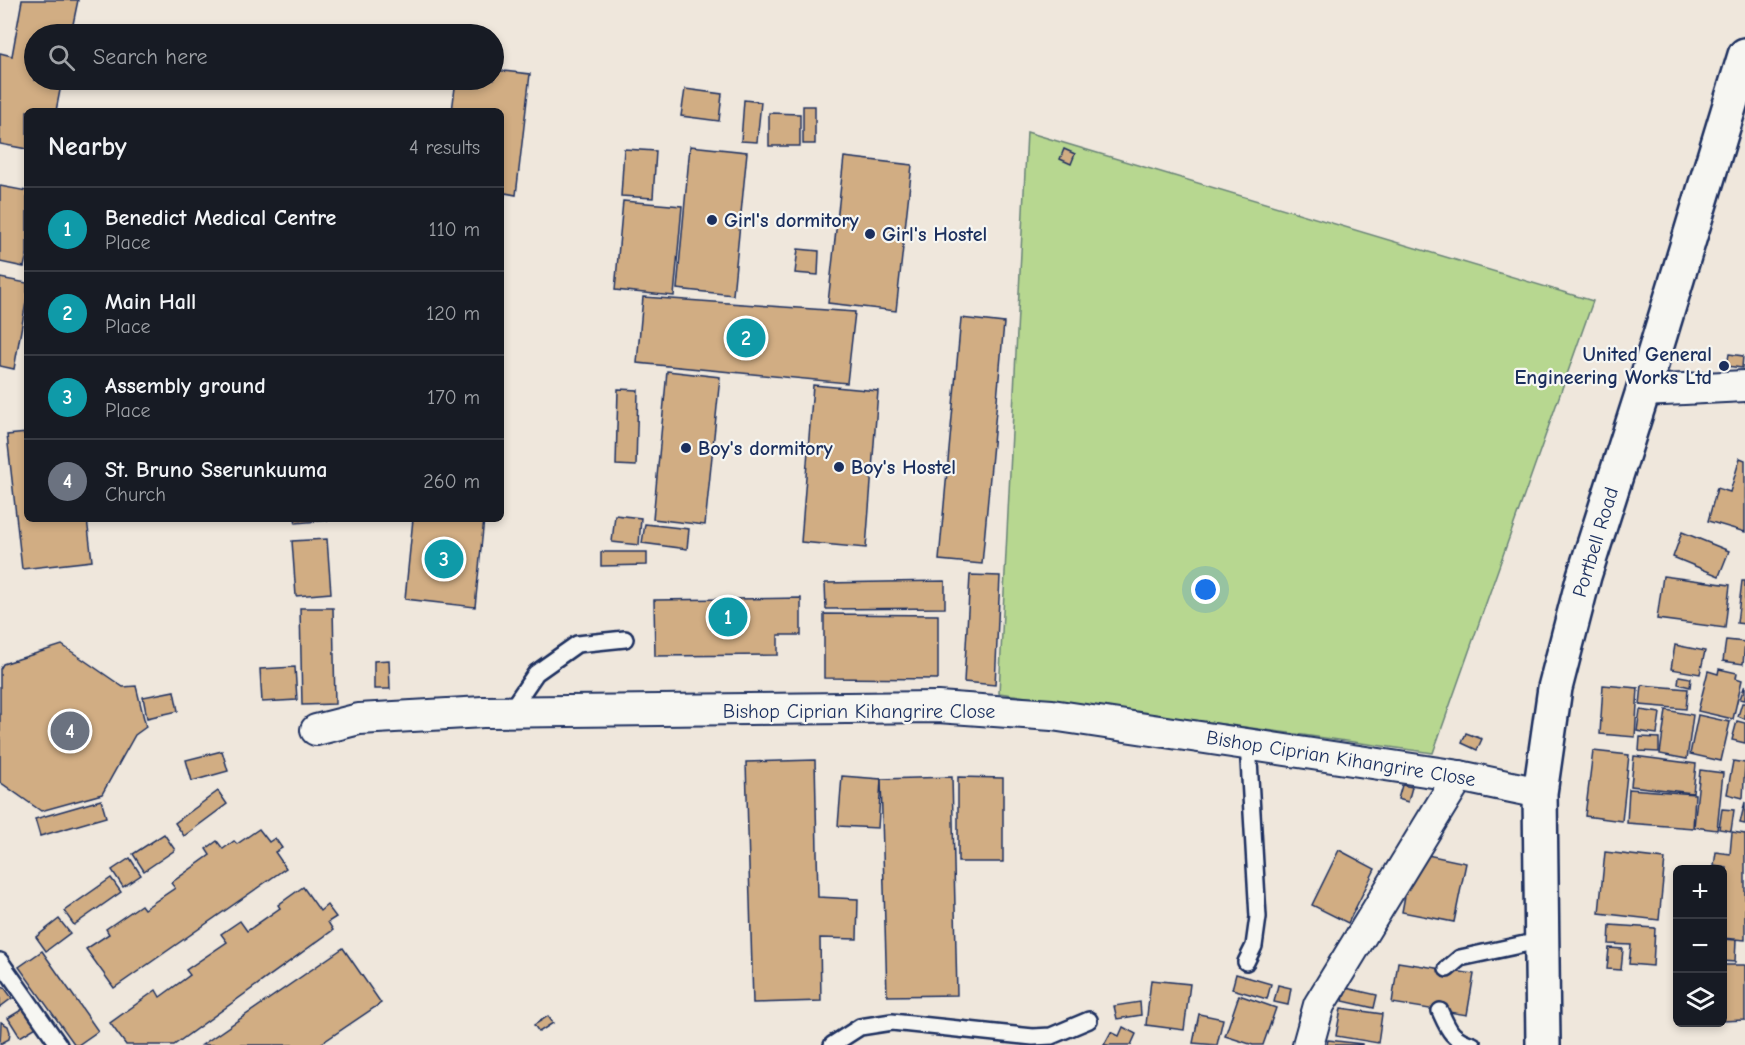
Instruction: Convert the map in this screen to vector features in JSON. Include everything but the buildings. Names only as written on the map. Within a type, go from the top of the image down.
[{"type":"main road","name":"Portbell Road","points":[[1543,1045],[1540,793],[1555,688],[1584,576],[1643,392],[1745,55]]},
{"type":"street","points":[[1643,392],[1745,386]]},
{"type":"street","name":"Bishop Ciprian Kihangrire Close","points":[[316,730],[359,719],[510,711],[938,707],[1052,715],[1248,743],[1459,776],[1540,793]]},
{"type":"street","points":[[1308,1045],[1319,1005],[1459,776]]},
{"type":"lane","points":[[510,711],[536,673],[577,644],[625,639]]},
{"type":"lane","points":[[1246,962],[1254,946],[1258,916],[1248,743]]},
{"type":"lane","points":[[1447,969],[1460,958],[1542,940]]},
{"type":"lane","points":[[0,961],[58,1045]]},
{"type":"lane","points":[[1440,1011],[1449,1031],[1457,1040],[1473,1045]]},
{"type":"lane","points":[[832,1045],[860,1027],[892,1022],[1033,1037],[1052,1036],[1089,1020]]},
{"type":"green space","points":[[1027,132],[1593,301],[1433,753],[999,693]]},
{"type":"place","name":"Girl's dormitory","points":[[712,220]]},
{"type":"place","name":"Girl's Hostel","points":[[870,234]]},
{"type":"place","name":"Main Hall","points":[[746,338]]},
{"type":"place","name":"United General Engineering Works Ltd","points":[[1724,366]]},
{"type":"place","name":"Boy's dormitory","points":[[686,448]]},
{"type":"place","name":"Boy's Hostel","points":[[839,467]]},
{"type":"place","name":"Assembly ground","points":[[444,559]]},
{"type":"place","name":"Benedict Medical Centre","points":[[728,617]]},
{"type":"place","name":"St. Bruno Sserunkuuma","points":[[70,731]]}]
